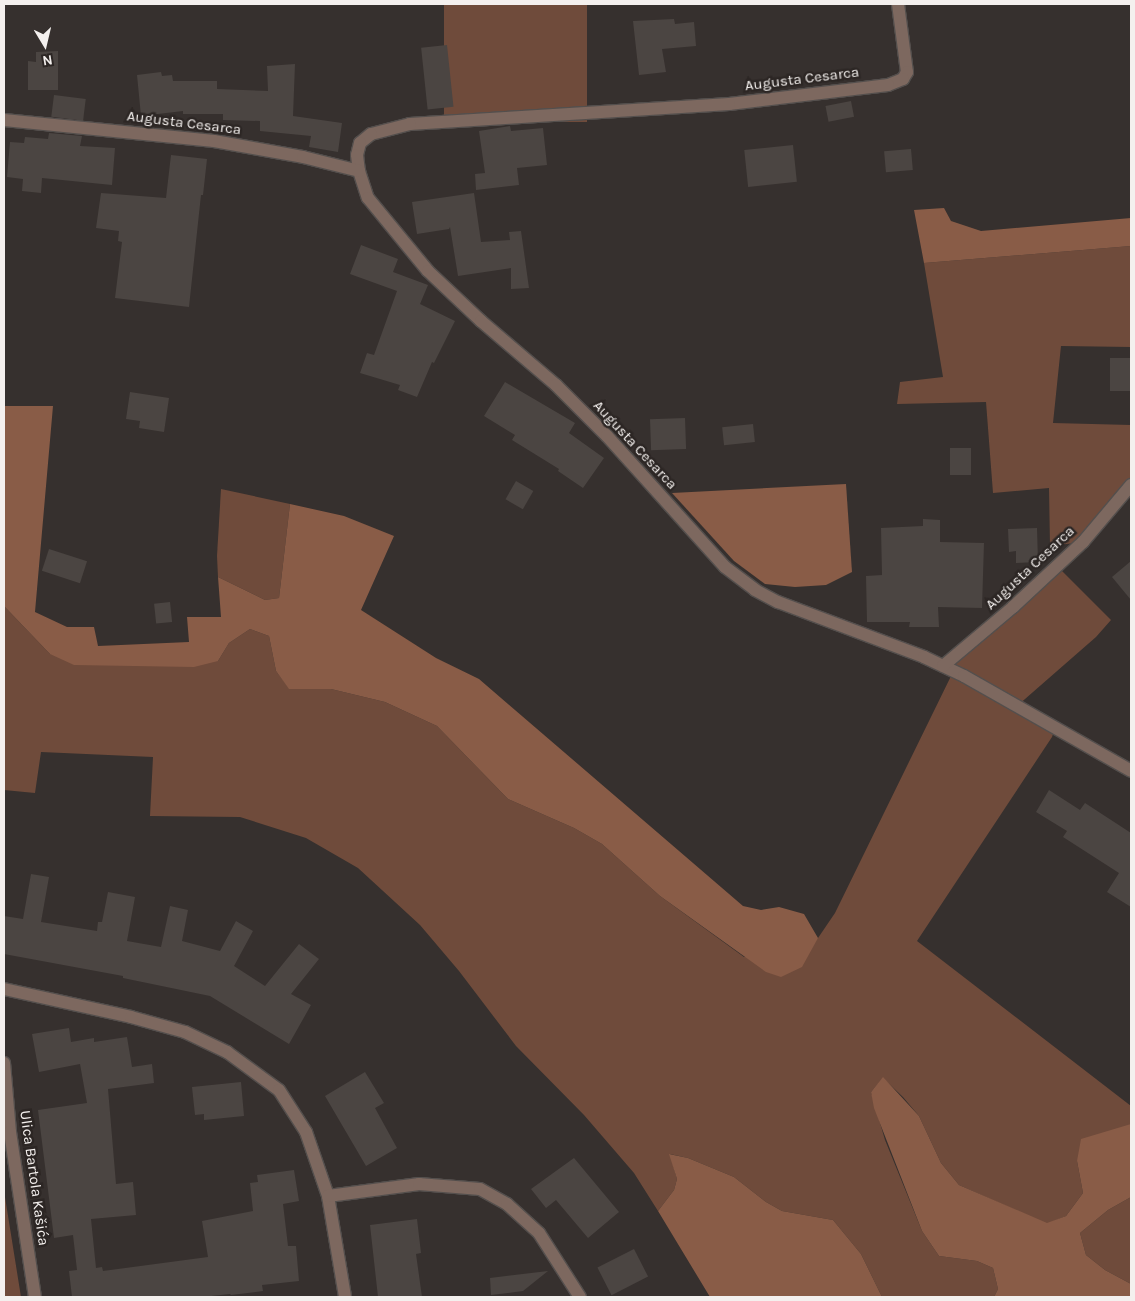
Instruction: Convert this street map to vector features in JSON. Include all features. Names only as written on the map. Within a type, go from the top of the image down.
[{"type":"street","name":"Augusta Cesarca","points":[[898,4],[908,72],[903,79],[888,85],[729,104],[410,124],[371,134],[360,143],[357,155],[359,171],[368,198],[428,271],[480,321],[556,385],[601,431],[725,567],[755,590],[778,602],[924,657],[943,666],[1131,771]]},
{"type":"street","name":"Augusta Cesarca","points":[[4,120],[219,141],[303,157],[359,171]]},
{"type":"street","name":"Augusta Cesarca","points":[[943,666],[1071,555],[1131,485]]},
{"type":"street","points":[[4,989],[185,1032],[228,1052],[279,1090],[293,1109],[306,1132],[328,1196],[346,1297]]},
{"type":"street","name":"Ulica Bartola Kašića","points":[[4,1063],[7,1132],[35,1297]]},
{"type":"street","points":[[328,1196],[419,1184],[480,1189],[507,1204],[539,1233],[580,1297]]},
{"type":"shaded area","points":[[444,4],[587,4],[587,122],[444,122]]},
{"type":"shaded area","points":[[944,208],[951,221],[981,231],[1131,218],[1131,246],[924,263],[914,210]]},
{"type":"shaded area","points":[[1131,246],[1131,347],[1061,346],[1053,423],[1131,425],[1131,484],[1083,542],[1050,546],[1049,488],[993,493],[986,402],[897,404],[900,382],[943,377],[924,263]]},
{"type":"shaded area","points":[[4,406],[53,406],[35,612],[67,627],[94,627],[98,646],[189,642],[187,617],[221,617],[218,577],[265,600],[279,598],[290,504],[344,516],[394,536],[361,610],[436,658],[479,679],[743,906],[761,910],[779,907],[804,914],[818,938],[802,967],[781,977],[766,972],[660,896],[602,844],[574,828],[508,799],[437,726],[385,702],[331,689],[289,689],[276,671],[269,636],[250,629],[229,643],[218,661],[194,667],[74,665],[50,654],[4,606]]},
{"type":"shaded area","points":[[846,484],[852,572],[826,585],[795,587],[765,584],[734,561],[672,493]]},
{"type":"shaded area","points":[[221,489],[290,504],[279,598],[265,600],[218,577],[217,556]]},
{"type":"shaded area","points":[[1058,567],[1111,620],[1096,637],[1017,706],[1055,728],[1052,737],[917,941],[1131,1106],[1131,1124],[1077,1161],[1083,1193],[1066,1216],[1047,1224],[959,1185],[941,1163],[919,1116],[903,1097],[883,1078],[871,1092],[885,1140],[922,1231],[939,1256],[977,1261],[993,1268],[998,1289],[994,1297],[882,1297],[861,1254],[833,1220],[782,1211],[766,1202],[734,1177],[688,1158],[670,1154],[677,1179],[674,1190],[658,1211],[634,1173],[584,1115],[516,1046],[459,971],[420,925],[358,868],[306,838],[240,817],[150,816],[153,757],[41,752],[35,793],[4,790],[4,606],[50,654],[218,661],[229,643],[250,629],[269,636],[276,671],[289,688],[331,689],[385,702],[437,726],[508,799],[574,828],[602,844],[660,896],[744,957],[818,938],[835,913],[953,672],[943,666]]},
{"type":"shaded area","points":[[883,1077],[919,1116],[941,1163],[959,1185],[1047,1223],[1066,1216],[1083,1193],[1077,1161],[1081,1139],[1131,1124],[1131,1197],[1108,1210],[1080,1233],[1086,1255],[1105,1270],[1131,1284],[1131,1297],[994,1297],[998,1289],[993,1268],[977,1261],[939,1256],[922,1231],[874,1108],[871,1092]]},
{"type":"shaded area","points":[[669,1154],[688,1158],[734,1177],[766,1202],[782,1211],[833,1220],[861,1254],[882,1297],[710,1297],[658,1211],[674,1190],[677,1179]]},
{"type":"shaded area","points":[[4,1183],[5,1197],[21,1297],[4,1297]]},
{"type":"shaded area","points":[[1131,1197],[1131,1284],[1105,1270],[1086,1255],[1080,1233],[1108,1210]]},
{"type":"building","points":[[674,19],[675,24],[694,22],[696,46],[662,49],[666,72],[639,75],[633,21]]},
{"type":"building","points":[[447,45],[453,107],[428,109],[421,48]]},
{"type":"building","points":[[58,51],[58,90],[28,90],[28,61],[36,62],[36,52]]},
{"type":"building","points":[[295,64],[293,116],[342,123],[338,152],[309,147],[311,136],[260,131],[260,121],[223,120],[223,114],[183,114],[183,111],[141,116],[137,75],[161,72],[162,76],[172,75],[173,81],[217,81],[217,89],[268,91],[267,66]]},
{"type":"building","points":[[54,95],[86,99],[83,121],[51,117]]},
{"type":"building","points":[[851,101],[854,117],[829,122],[825,106]]},
{"type":"building","points":[[510,126],[511,131],[543,128],[547,165],[517,168],[519,185],[476,190],[475,174],[485,173],[479,131]]},
{"type":"building","points":[[49,133],[82,136],[80,146],[115,148],[112,185],[42,178],[41,193],[22,191],[23,179],[7,177],[10,142],[24,143],[25,137],[48,139]]},
{"type":"building","points":[[793,145],[797,182],[748,187],[744,150]]},
{"type":"building","points":[[911,149],[913,170],[886,172],[884,151]]},
{"type":"building","points":[[171,155],[207,159],[203,195],[201,195],[189,307],[115,298],[122,242],[118,241],[119,231],[96,228],[101,193],[166,198]]},
{"type":"building","points":[[474,193],[481,242],[510,240],[509,232],[521,231],[529,288],[511,289],[511,268],[458,276],[450,227],[449,229],[417,234],[412,202]]},
{"type":"building","points":[[361,245],[398,259],[393,272],[428,285],[420,304],[455,321],[434,363],[432,362],[417,397],[398,390],[400,385],[360,373],[367,353],[374,355],[397,291],[350,274]]},
{"type":"building","points":[[1110,358],[1131,358],[1131,391],[1110,391]]},
{"type":"building","points":[[505,382],[575,423],[569,433],[604,458],[583,488],[558,471],[559,469],[512,440],[515,435],[484,416]]},
{"type":"building","points":[[130,392],[169,398],[164,432],[139,428],[140,421],[126,419]]},
{"type":"building","points":[[685,418],[686,449],[651,450],[650,419]]},
{"type":"building","points":[[753,424],[755,442],[724,445],[722,427]]},
{"type":"building","points":[[950,448],[971,448],[971,475],[950,475]]},
{"type":"building","points":[[516,481],[533,491],[523,509],[506,499]]},
{"type":"building","points":[[923,519],[940,520],[940,542],[984,543],[982,608],[938,607],[939,627],[909,627],[910,622],[867,622],[866,576],[882,575],[881,528],[923,526]]},
{"type":"building","points":[[1037,528],[1038,562],[1016,563],[1016,551],[1009,552],[1008,529]]},
{"type":"building","points":[[49,549],[87,561],[80,583],[42,571]]},
{"type":"building","points":[[1131,561],[1131,600],[1112,577]]},
{"type":"building","points":[[170,602],[172,622],[156,624],[154,604]]},
{"type":"building","points":[[1049,790],[1080,810],[1085,803],[1131,833],[1131,907],[1107,892],[1119,873],[1063,837],[1067,831],[1036,812]]},
{"type":"building","points":[[31,874],[49,877],[41,922],[97,931],[98,922],[102,922],[108,892],[135,897],[127,941],[161,947],[170,906],[188,910],[182,941],[220,951],[236,921],[253,931],[234,966],[265,986],[299,944],[319,959],[291,994],[311,1005],[289,1044],[210,996],[123,978],[123,976],[4,954],[4,916],[23,919]]},
{"type":"building","points":[[69,1028],[71,1042],[94,1038],[94,1042],[127,1037],[132,1067],[152,1064],[154,1083],[108,1089],[116,1184],[133,1182],[136,1215],[91,1219],[96,1268],[102,1267],[103,1271],[208,1257],[202,1221],[253,1211],[250,1183],[258,1182],[257,1175],[294,1170],[299,1201],[283,1204],[288,1246],[296,1246],[299,1281],[262,1285],[263,1291],[231,1295],[202,1297],[72,1297],[69,1271],[77,1270],[73,1235],[54,1238],[38,1110],[87,1103],[80,1064],[39,1072],[32,1034]]},
{"type":"building","points":[[365,1072],[384,1103],[375,1108],[397,1148],[366,1166],[325,1096]]},
{"type":"building","points":[[241,1082],[244,1116],[204,1120],[204,1114],[195,1115],[192,1087]]},
{"type":"building","points":[[574,1158],[619,1212],[588,1238],[556,1200],[546,1208],[531,1189]]},
{"type":"building","points":[[417,1219],[421,1253],[416,1254],[422,1297],[378,1297],[370,1225]]},
{"type":"building","points":[[634,1249],[648,1277],[612,1295],[597,1268]]},
{"type":"building","points":[[548,1271],[523,1291],[491,1295],[490,1278]]}]
